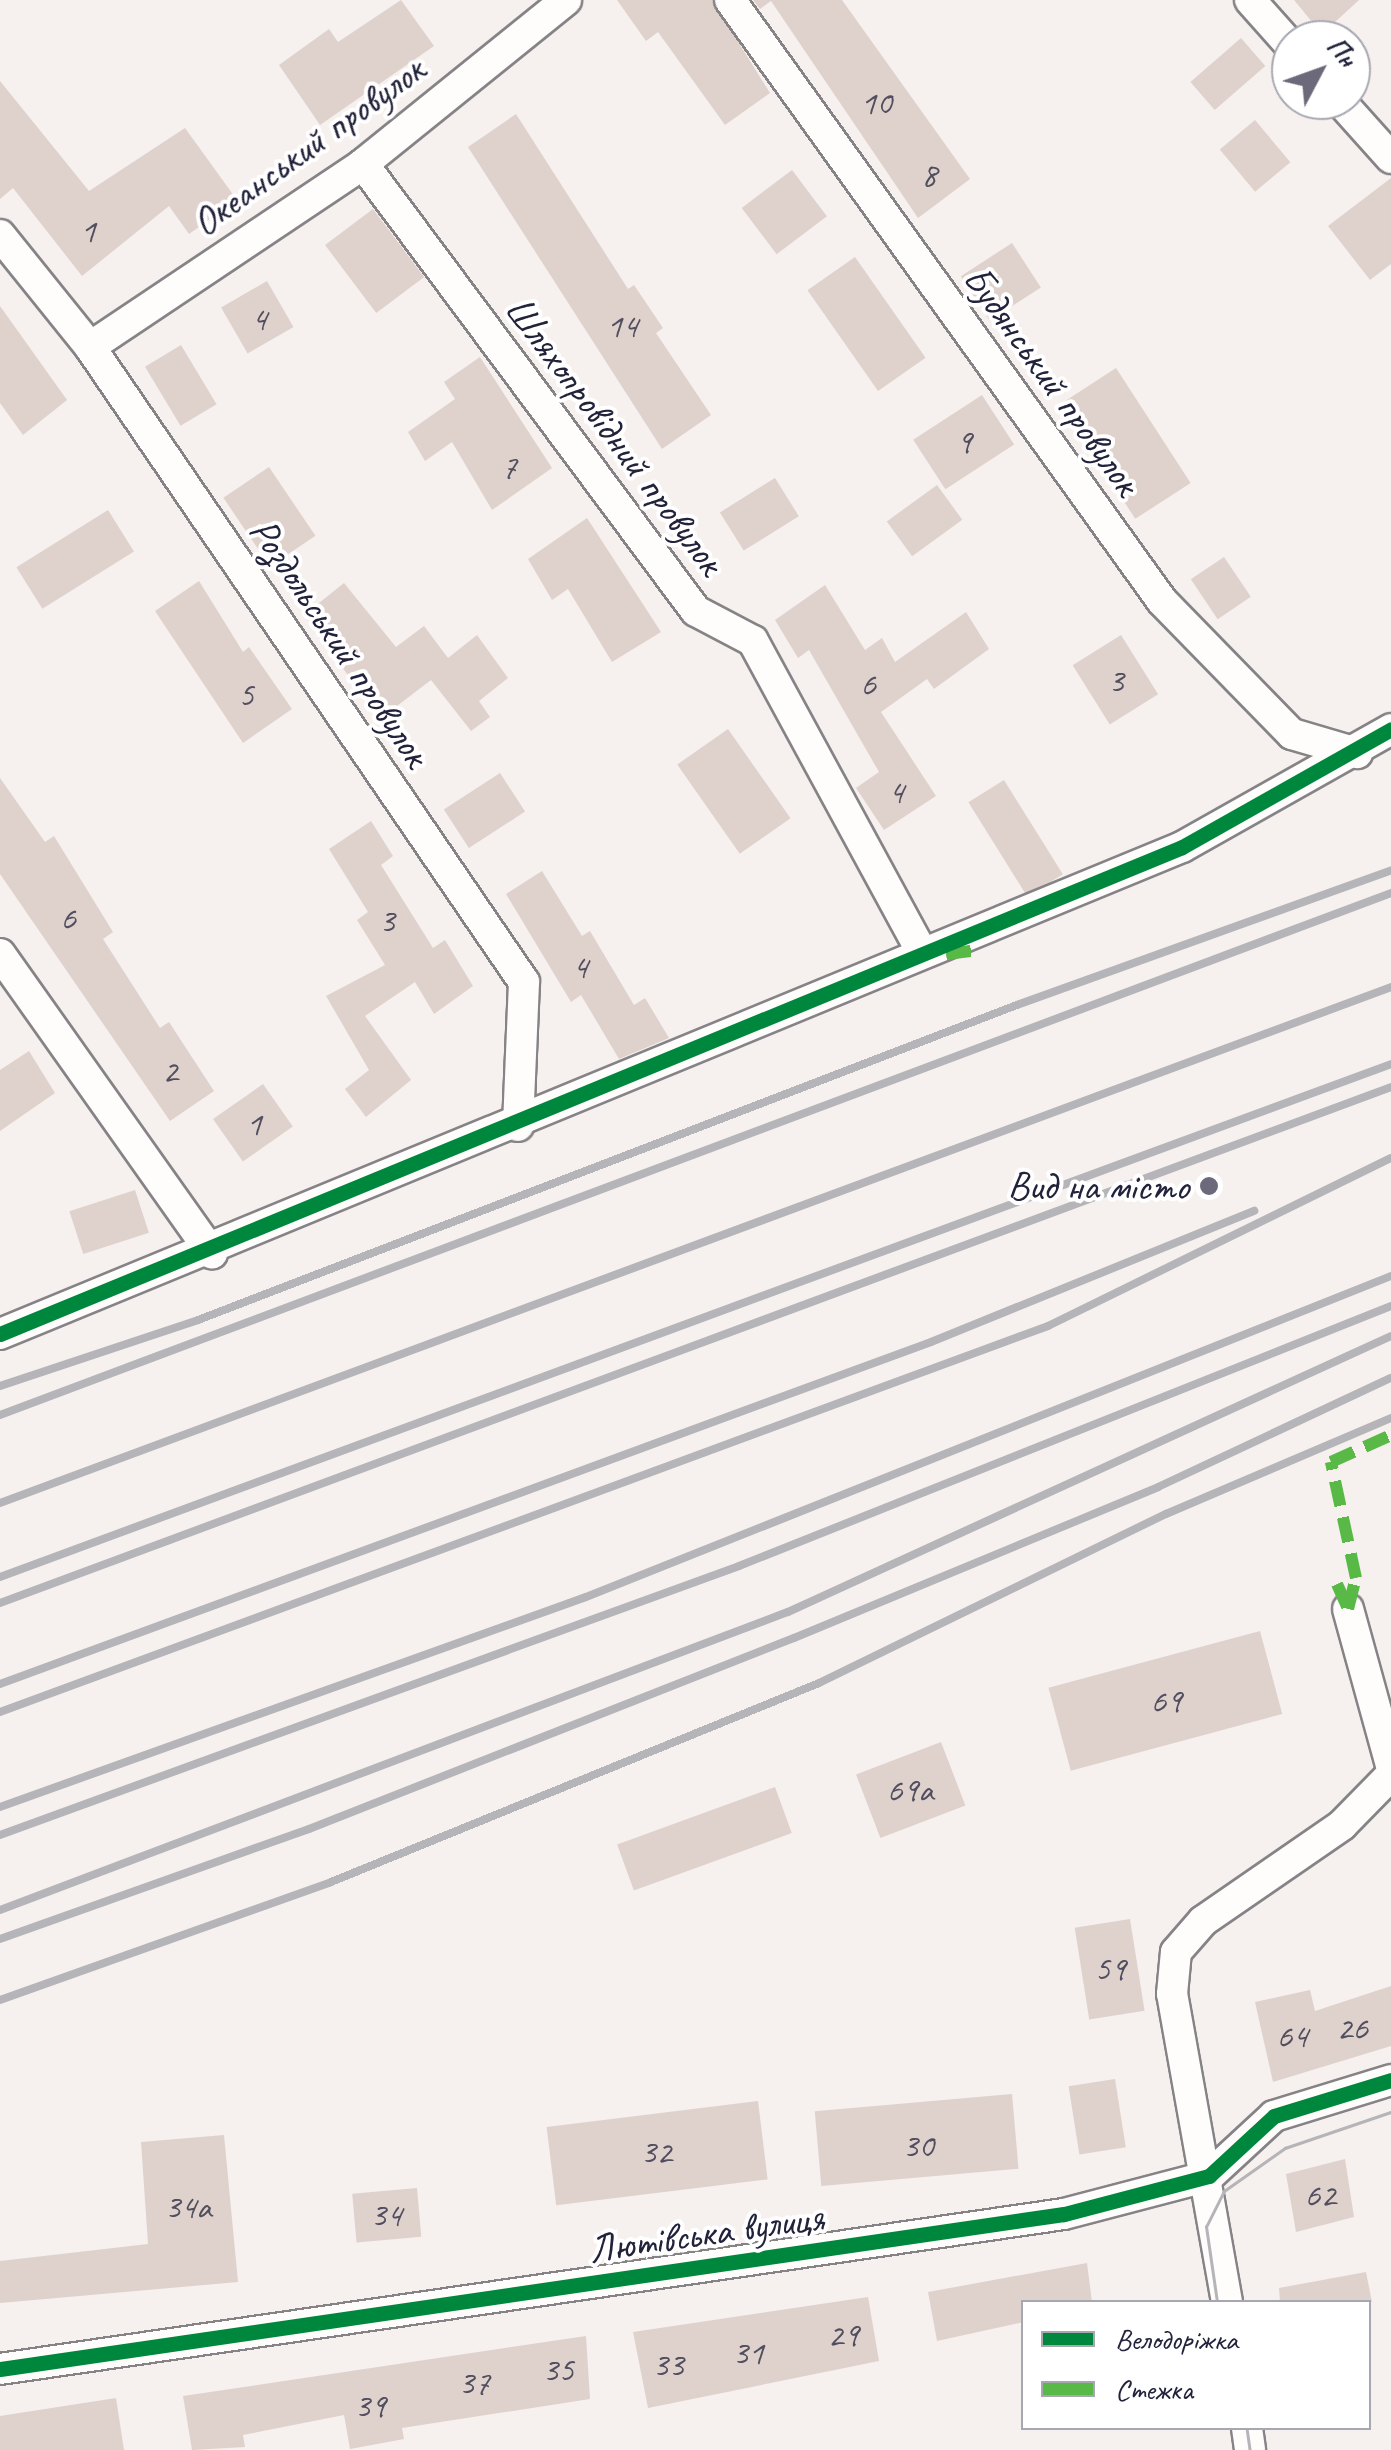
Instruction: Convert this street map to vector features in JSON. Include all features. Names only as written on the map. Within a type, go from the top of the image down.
[{"type":"street","name":"Океанський провулок","points":[[90,346],[363,164],[566,0]]},
{"type":"street","name":"Будянський провулок","points":[[730,0],[1162,601],[1292,734],[1357,753]]},
{"type":"street","points":[[1250,0],[1271,24]]},
{"type":"street","points":[[1357,120],[1391,158]]},
{"type":"street","name":"Шляхопровідний провулок","points":[[363,164],[696,612],[753,641],[922,952]]},
{"type":"street","name":"Роздольський провулок","points":[[0,235],[90,346],[524,982],[518,1126]]},
{"type":"street","points":[[0,1334],[212,1253],[922,952],[1182,847],[1357,753],[1391,729]]},
{"type":"street","points":[[0,954],[212,1253]]},
{"type":"street","points":[[1348,1608],[1391,1765]]},
{"type":"street","points":[[1227,2300],[1209,2176],[1172,1994],[1176,1952],[1202,1921],[1342,1825],[1391,1775]]},
{"type":"street","name":"Лютівська вулиця","points":[[0,2369],[1064,2214],[1209,2176],[1274,2116],[1391,2080]]},
{"type":"building","points":[[401,0],[434,46],[320,125],[279,65],[329,29],[338,42]]},
{"type":"building","points":[[617,0],[712,0],[770,93],[725,125],[658,32],[646,41]]},
{"type":"building","points":[[753,0],[842,0],[970,179],[918,218],[771,1],[760,9]]},
{"type":"building","points":[[1294,0],[1359,0],[1337,20],[1310,20]]},
{"type":"building","points":[[1241,38],[1265,66],[1215,110],[1190,82]]},
{"type":"building","points":[[0,81],[89,191],[185,128],[237,200],[189,234],[169,206],[82,276],[13,188],[0,199]]},
{"type":"building","points":[[516,114],[628,289],[634,285],[663,328],[656,333],[711,415],[662,449],[468,147]]},
{"type":"building","points":[[1255,120],[1290,162],[1255,192],[1220,150]]},
{"type":"building","points":[[792,170],[827,216],[777,254],[742,208]]},
{"type":"building","points":[[1391,178],[1391,264],[1370,280],[1328,226]]},
{"type":"building","points":[[373,209],[424,277],[376,313],[325,245]]},
{"type":"building","points":[[1012,243],[1041,287],[990,321],[961,276]]},
{"type":"building","points":[[855,257],[926,358],[878,391],[807,290]]},
{"type":"building","points":[[267,281],[294,327],[248,353],[221,308]]},
{"type":"building","points":[[0,306],[67,400],[23,435],[0,403]]},
{"type":"building","points":[[181,345],[217,404],[181,426],[145,367]]},
{"type":"building","points":[[480,357],[552,468],[492,510],[452,442],[425,461],[408,432],[455,399],[444,382]]},
{"type":"building","points":[[1116,368],[1191,483],[1135,519],[1061,404]]},
{"type":"building","points":[[982,395],[1014,444],[945,489],[913,440]]},
{"type":"building","points":[[269,467],[315,536],[270,567],[223,498]]},
{"type":"building","points":[[775,478],[799,516],[744,551],[720,512]]},
{"type":"building","points":[[937,485],[962,520],[912,556],[887,521]]},
{"type":"building","points":[[108,510],[134,552],[42,609],[16,567]]},
{"type":"building","points":[[587,518],[661,632],[612,662],[568,589],[552,600],[528,559]]},
{"type":"building","points":[[1224,557],[1251,597],[1218,619],[1191,579]]},
{"type":"building","points":[[199,581],[243,652],[249,647],[292,709],[243,743],[155,611]]},
{"type":"building","points":[[344,583],[396,647],[424,626],[448,658],[477,635],[508,678],[479,701],[490,717],[471,731],[431,680],[380,719],[304,615]]},
{"type":"building","points":[[825,585],[865,650],[882,638],[895,662],[966,612],[989,649],[934,689],[927,679],[881,712],[936,796],[884,830],[856,788],[879,772],[809,650],[798,658],[775,620]]},
{"type":"building","points":[[1121,635],[1158,694],[1110,725],[1073,665]]},
{"type":"building","points":[[728,729],[791,818],[740,854],[677,765]]},
{"type":"building","points":[[500,773],[525,812],[469,848],[444,809]]},
{"type":"building","points":[[0,778],[45,842],[54,836],[113,932],[103,939],[160,1028],[169,1022],[214,1091],[170,1121],[0,874]]},
{"type":"building","points":[[1004,780],[1063,874],[1027,896],[968,802]]},
{"type":"building","points":[[371,821],[393,856],[381,865],[433,948],[445,940],[473,986],[434,1014],[415,982],[365,1016],[411,1080],[366,1117],[345,1089],[369,1070],[326,996],[385,965],[357,920],[368,912],[329,849]]},
{"type":"building","points":[[542,871],[582,936],[590,931],[634,1005],[645,998],[669,1038],[619,1059],[581,995],[571,1002],[506,894]]},
{"type":"building","points":[[29,1051],[55,1093],[0,1131],[0,1070]]},
{"type":"building","points":[[263,1084],[293,1127],[243,1162],[213,1119]]},
{"type":"building","points":[[135,1190],[149,1233],[83,1254],[69,1211]]},
{"type":"building","points":[[1260,1631],[1282,1714],[1071,1771],[1048,1688]]},
{"type":"building","points":[[941,1742],[965,1805],[880,1838],[856,1775]]},
{"type":"building","points":[[775,1787],[792,1833],[634,1891],[617,1844]]},
{"type":"building","points":[[1130,1919],[1145,2011],[1089,2020],[1075,1928]]},
{"type":"building","points":[[1391,1986],[1391,2046],[1273,2082],[1255,2002],[1310,1990],[1315,2011]]},
{"type":"building","points":[[1115,2079],[1126,2147],[1079,2155],[1069,2086]]},
{"type":"building","points":[[1012,2094],[1019,2169],[821,2186],[815,2111]]},
{"type":"building","points":[[758,2101],[768,2179],[556,2205],[547,2127]]},
{"type":"building","points":[[224,2135],[238,2282],[0,2303],[0,2261],[148,2244],[141,2142]]},
{"type":"building","points":[[1345,2159],[1354,2217],[1296,2232],[1286,2174]]},
{"type":"building","points":[[417,2188],[421,2237],[357,2242],[352,2194]]},
{"type":"building","points":[[1087,2263],[1092,2300],[1021,2300],[1021,2323],[937,2341],[928,2292]]},
{"type":"building","points":[[1366,2272],[1372,2302],[1280,2300],[1279,2288]]},
{"type":"building","points":[[868,2297],[879,2361],[648,2408],[633,2332]]},
{"type":"building","points":[[586,2336],[590,2399],[402,2428],[404,2439],[350,2449],[344,2415],[243,2435],[245,2447],[192,2450],[183,2396]]},
{"type":"building","points":[[116,2398],[124,2450],[0,2450],[0,2416]]},
{"type":"tram line","points":[[1217,2300],[1206,2227],[1224,2191],[1285,2148],[1391,2112]]},
{"type":"tram line","points":[[1247,2430],[1250,2450]]},
{"type":"railway","points":[[0,1386],[198,1320],[1017,1005],[1391,870]]},
{"type":"railway","points":[[0,1415],[1391,893]]},
{"type":"railway","points":[[0,1503],[1391,987]]},
{"type":"railway","points":[[0,1577],[1391,1064]]},
{"type":"railway","points":[[0,1603],[1391,1087]]},
{"type":"railway","points":[[0,1712],[1048,1326],[1391,1158]]},
{"type":"railway","points":[[0,1684],[931,1342],[1254,1211]]},
{"type":"railway","points":[[0,1807],[586,1597],[1391,1276]]},
{"type":"railway","points":[[0,1835],[739,1566],[1391,1306]]},
{"type":"railway","points":[[0,1910],[788,1612],[1391,1336]]},
{"type":"railway","points":[[0,1939],[309,1829],[794,1638],[1158,1487],[1391,1378]]},
{"type":"railway","points":[[0,2000],[331,1882],[819,1683],[1166,1514],[1391,1418]]},
{"type":"marked path","points":[[946,954],[981,950]]},
{"type":"marked path","points":[[1348,1609],[1356,1578],[1331,1462],[1391,1435]]},
{"type":"marked path","points":[[1337,1584],[1348,1609]]},
{"type":"cycle path","points":[[0,1334],[1182,847],[1391,729]]},
{"type":"cycle path","points":[[0,2369],[1064,2214],[1209,2176],[1274,2116],[1391,2080]]},
{"type":"place","name":"Вид на місто","points":[[1209,1186]]}]
